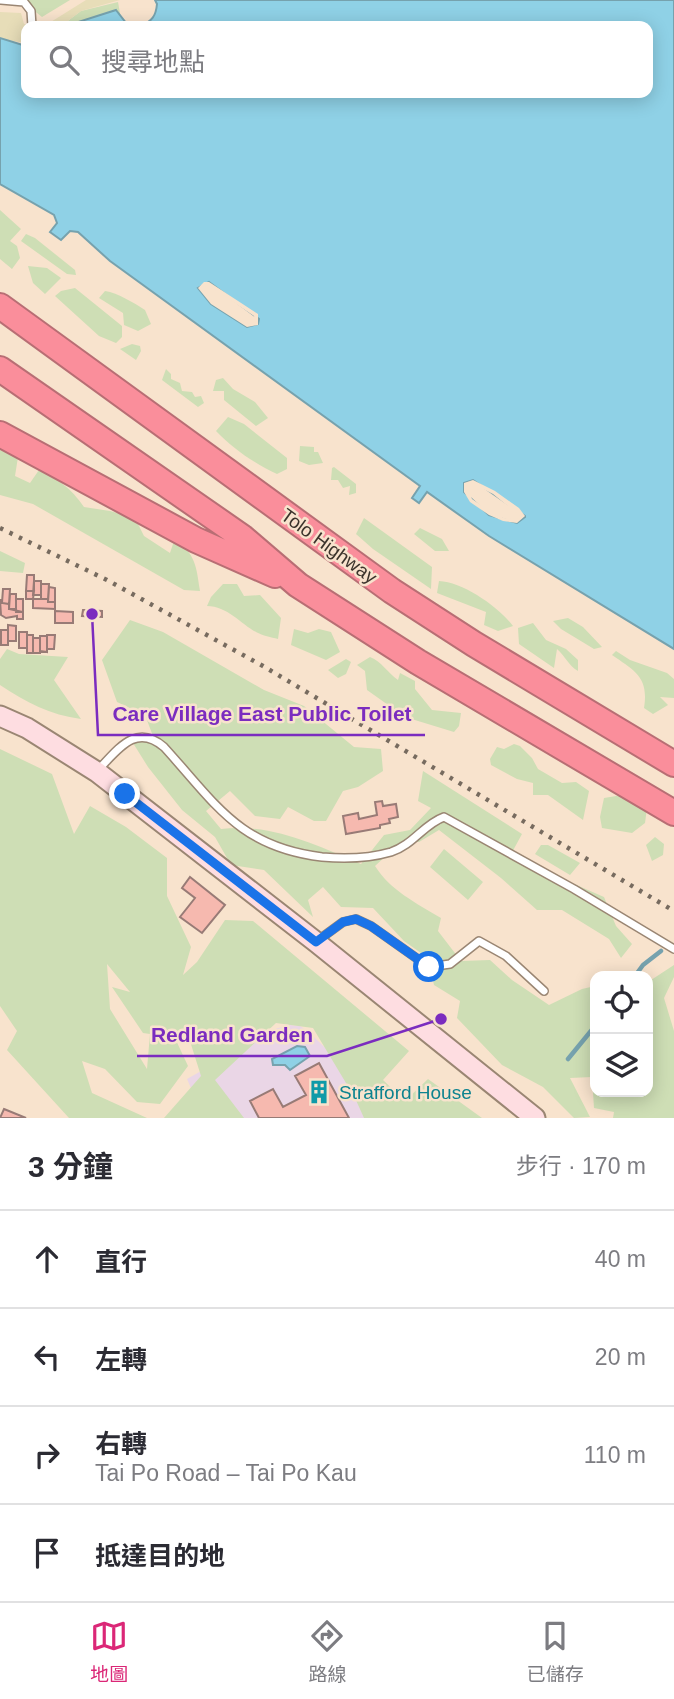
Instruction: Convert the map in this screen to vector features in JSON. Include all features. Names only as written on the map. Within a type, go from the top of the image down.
[{"type":"highway","name":"Tolo Highway","points":[[0,306],[392,591],[474,644],[674,764]]},
{"type":"highway","points":[[0,369],[242,537],[299,585],[418,662],[674,813]]},
{"type":"highway","points":[[0,434],[196,540],[299,585]]},
{"type":"highway","points":[[0,445],[55,466]]},
{"type":"main road","points":[[0,716],[27,728],[97,772],[316,942],[534,1118]]},
{"type":"lane","points":[[1,0],[24,2],[30,11],[31,21]]},
{"type":"lane","points":[[97,772],[128,741],[140,737],[153,739],[164,747],[236,825],[259,840],[294,854],[333,858],[391,852],[407,846],[435,820],[444,817],[674,949]]},
{"type":"lane","points":[[316,942],[343,922],[356,919],[371,926],[429,967],[450,964],[479,941],[506,956],[544,991]]},
{"type":"shaded area","points":[[289,1025],[300,1026],[309,1032],[374,1096],[384,1118],[204,1118],[187,1079],[275,1029]]},
{"type":"green space","points":[[21,0],[70,0],[42,17]]},
{"type":"green space","points":[[118,2],[121,19],[124,21],[68,21],[81,11]]},
{"type":"green space","points":[[0,210],[21,229],[10,241],[17,246],[20,258],[12,269],[0,259]]},
{"type":"green space","points":[[26,234],[35,238],[75,270],[76,275],[67,274],[21,241]]},
{"type":"green space","points":[[28,266],[47,268],[61,278],[45,294],[33,283]]},
{"type":"green space","points":[[75,288],[122,326],[122,337],[116,343],[99,336],[55,296],[61,291]]},
{"type":"green space","points":[[105,291],[145,310],[151,324],[138,331],[124,325],[123,313],[99,298]]},
{"type":"green space","points":[[132,344],[140,346],[141,351],[136,360],[120,349]]},
{"type":"green space","points":[[166,369],[171,374],[171,379],[180,383],[182,391],[192,392],[195,397],[201,396],[204,403],[198,407],[162,380]]},
{"type":"green space","points":[[223,378],[233,389],[255,402],[268,418],[256,426],[224,400],[224,391],[213,391],[216,380]]},
{"type":"green space","points":[[228,417],[244,424],[287,458],[287,469],[277,474],[229,443],[216,431]]},
{"type":"green space","points":[[300,446],[314,447],[314,452],[318,452],[323,463],[309,465],[299,461]]},
{"type":"green space","points":[[0,450],[15,453],[18,457],[15,476],[30,483],[39,470],[64,485],[84,507],[135,518],[144,536],[170,553],[175,538],[194,562],[200,591],[184,590],[33,504],[0,495]]},
{"type":"green space","points":[[334,467],[356,484],[356,493],[349,495],[350,486],[343,488],[338,480],[331,480]]},
{"type":"green space","points":[[364,518],[432,567],[431,589],[356,534]]},
{"type":"green space","points":[[420,528],[442,539],[449,551],[435,551],[414,534]]},
{"type":"green space","points":[[0,551],[25,563],[23,573],[0,571]]},
{"type":"green space","points":[[439,581],[459,586],[480,597],[513,626],[498,631],[484,625],[486,612],[437,593]]},
{"type":"green space","points":[[223,584],[237,584],[244,596],[260,595],[281,618],[278,639],[256,632],[221,609],[207,606]]},
{"type":"green space","points":[[568,618],[583,627],[602,647],[594,649],[553,621]]},
{"type":"green space","points":[[130,620],[163,632],[264,690],[304,706],[354,747],[381,749],[383,771],[358,787],[343,791],[326,821],[314,821],[288,807],[280,819],[255,816],[230,791],[206,811],[221,829],[275,832],[361,864],[384,835],[410,830],[431,808],[418,801],[423,771],[522,834],[510,856],[604,897],[616,926],[632,944],[621,958],[609,939],[562,910],[537,910],[439,830],[419,842],[402,841],[375,866],[396,889],[441,918],[438,931],[461,961],[490,960],[512,980],[549,1005],[590,987],[590,1077],[570,1078],[590,1117],[574,1118],[543,1087],[502,1065],[457,1018],[460,1001],[434,985],[428,958],[404,941],[373,908],[341,907],[323,887],[308,900],[313,917],[264,870],[231,865],[215,837],[182,810],[148,767],[133,743],[141,741],[156,744],[145,715],[117,702],[102,660]]},
{"type":"green space","points":[[533,623],[546,640],[566,649],[578,660],[578,671],[557,649],[554,668],[519,644],[518,628]]},
{"type":"green space","points":[[294,629],[308,633],[319,629],[331,632],[340,652],[326,660],[291,645]]},
{"type":"green space","points":[[7,649],[19,654],[68,657],[54,680],[81,719],[39,707],[0,685],[0,659]]},
{"type":"green space","points":[[616,651],[630,660],[667,673],[674,679],[674,698],[660,697],[668,705],[653,714],[644,708],[642,682],[634,671],[612,655]]},
{"type":"green space","points":[[370,657],[398,680],[400,673],[415,681],[415,689],[432,710],[461,713],[459,726],[454,732],[405,717],[367,690],[365,671],[357,665]]},
{"type":"green space","points":[[346,659],[351,662],[346,674],[338,678],[328,670]]},
{"type":"green space","points":[[514,744],[520,746],[532,758],[538,769],[562,783],[576,782],[589,791],[583,820],[548,795],[533,795],[533,783],[517,779],[491,765],[490,759],[497,747],[504,749]]},
{"type":"green space","points":[[0,749],[52,774],[74,834],[90,806],[126,827],[167,858],[167,896],[191,947],[183,975],[197,962],[225,920],[253,921],[409,1051],[383,1080],[405,1101],[428,1079],[482,1118],[364,1118],[313,1028],[276,1023],[215,1080],[244,1118],[164,1118],[201,1076],[189,1038],[174,1036],[188,1066],[160,1104],[137,1102],[105,1069],[82,1061],[92,1093],[147,1118],[69,1118],[7,1050],[17,1031],[0,1006]],"holes":[[[107,964],[130,992],[112,987],[143,1033],[150,1034],[147,1069],[110,1009]]]},
{"type":"green space","points":[[622,795],[647,808],[645,823],[632,833],[602,828],[600,817],[604,798]]},
{"type":"green space","points":[[655,837],[664,844],[663,855],[652,861],[646,845]]},
{"type":"green space","points":[[541,845],[548,845],[580,863],[570,875],[535,854]]},
{"type":"green space","points":[[444,849],[483,882],[468,900],[430,867]]},
{"type":"green space","points":[[674,965],[674,977],[664,998],[674,1031],[674,1118],[613,1118],[614,1112],[594,1108],[593,1097],[653,1097],[653,979]]},
{"type":"sand","points":[[86,0],[120,0],[81,11],[68,21],[52,21]]},
{"type":"sand","points":[[0,12],[21,13],[23,21],[21,21],[21,42],[0,39]]},
{"type":"water","points":[[155,0],[674,0],[674,649],[489,536],[427,492],[419,503],[412,498],[420,486],[110,261],[78,232],[70,231],[61,240],[50,232],[57,223],[54,215],[0,184],[0,38],[21,44],[21,98],[653,98],[653,21],[149,21],[156,12]],"holes":[[[209,282],[259,319],[258,324],[247,327],[211,304],[198,288]],[[473,480],[525,516],[517,523],[489,515],[464,492],[464,483]]]},
{"type":"water","points":[[116,10],[125,21],[81,21]]},
{"type":"water","points":[[297,1046],[305,1047],[310,1056],[290,1070],[285,1065],[273,1065],[272,1059]]},
{"type":"pier","points":[[204,282],[209,282],[258,314],[258,325],[247,327],[211,304],[198,288]],"holes":[[[208,285],[254,316],[255,322],[248,323],[237,318],[213,301],[203,289]]]},
{"type":"pier","points":[[473,480],[495,491],[519,508],[525,516],[517,523],[489,515],[470,502],[464,492],[464,483]],"holes":[[[473,484],[493,494],[520,516],[516,519],[504,518],[491,512],[472,499],[467,485]]]},
{"type":"building","points":[[27,575],[34,575],[34,591],[26,591]]},
{"type":"building","points":[[34,581],[41,581],[41,595],[33,595]]},
{"type":"building","points":[[41,584],[49,584],[48,599],[41,599]]},
{"type":"building","points":[[49,587],[55,588],[55,602],[48,602]]},
{"type":"building","points":[[3,589],[10,589],[9,604],[2,603]]},
{"type":"building","points":[[26,591],[34,591],[33,599],[26,599]]},
{"type":"building","points":[[10,594],[16,594],[16,609],[9,609]]},
{"type":"building","points":[[16,599],[23,599],[23,612],[16,612]]},
{"type":"building","points":[[33,599],[55,602],[55,609],[33,608]]},
{"type":"building","points":[[0,600],[9,604],[9,609],[23,612],[23,619],[1,615]]},
{"type":"building","points":[[83,610],[102,611],[102,617],[82,616]]},
{"type":"building","points":[[55,611],[73,612],[73,623],[55,623]]},
{"type":"building","points":[[8,625],[16,626],[16,641],[8,641]]},
{"type":"building","points":[[1,630],[8,630],[8,645],[1,645]]},
{"type":"building","points":[[19,632],[27,632],[27,648],[19,648]]},
{"type":"building","points":[[27,635],[33,635],[33,653],[27,653]]},
{"type":"building","points":[[47,635],[55,635],[54,649],[47,649]]},
{"type":"building","points":[[40,636],[47,636],[47,652],[40,651]]},
{"type":"building","points":[[33,638],[40,638],[40,653],[33,653]]},
{"type":"building","points":[[382,801],[383,806],[396,804],[398,817],[389,819],[390,823],[380,825],[380,828],[346,834],[343,816],[358,813],[359,819],[377,815],[375,802]]},
{"type":"building","points":[[190,877],[225,905],[202,933],[180,917],[195,898],[182,888]]},
{"type":"building","name":"Strafford House","points":[[319,1063],[349,1118],[259,1118],[250,1101],[273,1089],[283,1107],[306,1095],[295,1076]]},
{"type":"building","points":[[4,1109],[26,1118],[0,1118]]},
{"type":"waterway","points":[[639,971],[661,951]]},
{"type":"waterway","points":[[568,1059],[590,1032]]},
{"type":"railway","points":[[0,528],[107,580],[263,666],[674,911]]},
{"type":"place","name":"Care Village East Public Toilet","points":[[92,614]]},
{"type":"place","name":"Redland Garden","points":[[441,1019]]},
{"type":"place","name":"Strafford House","points":[[319,1092]]},
{"type":"route","points":[[125,794],[316,942],[343,922],[356,919],[371,926],[401,950],[429,967]]}]
